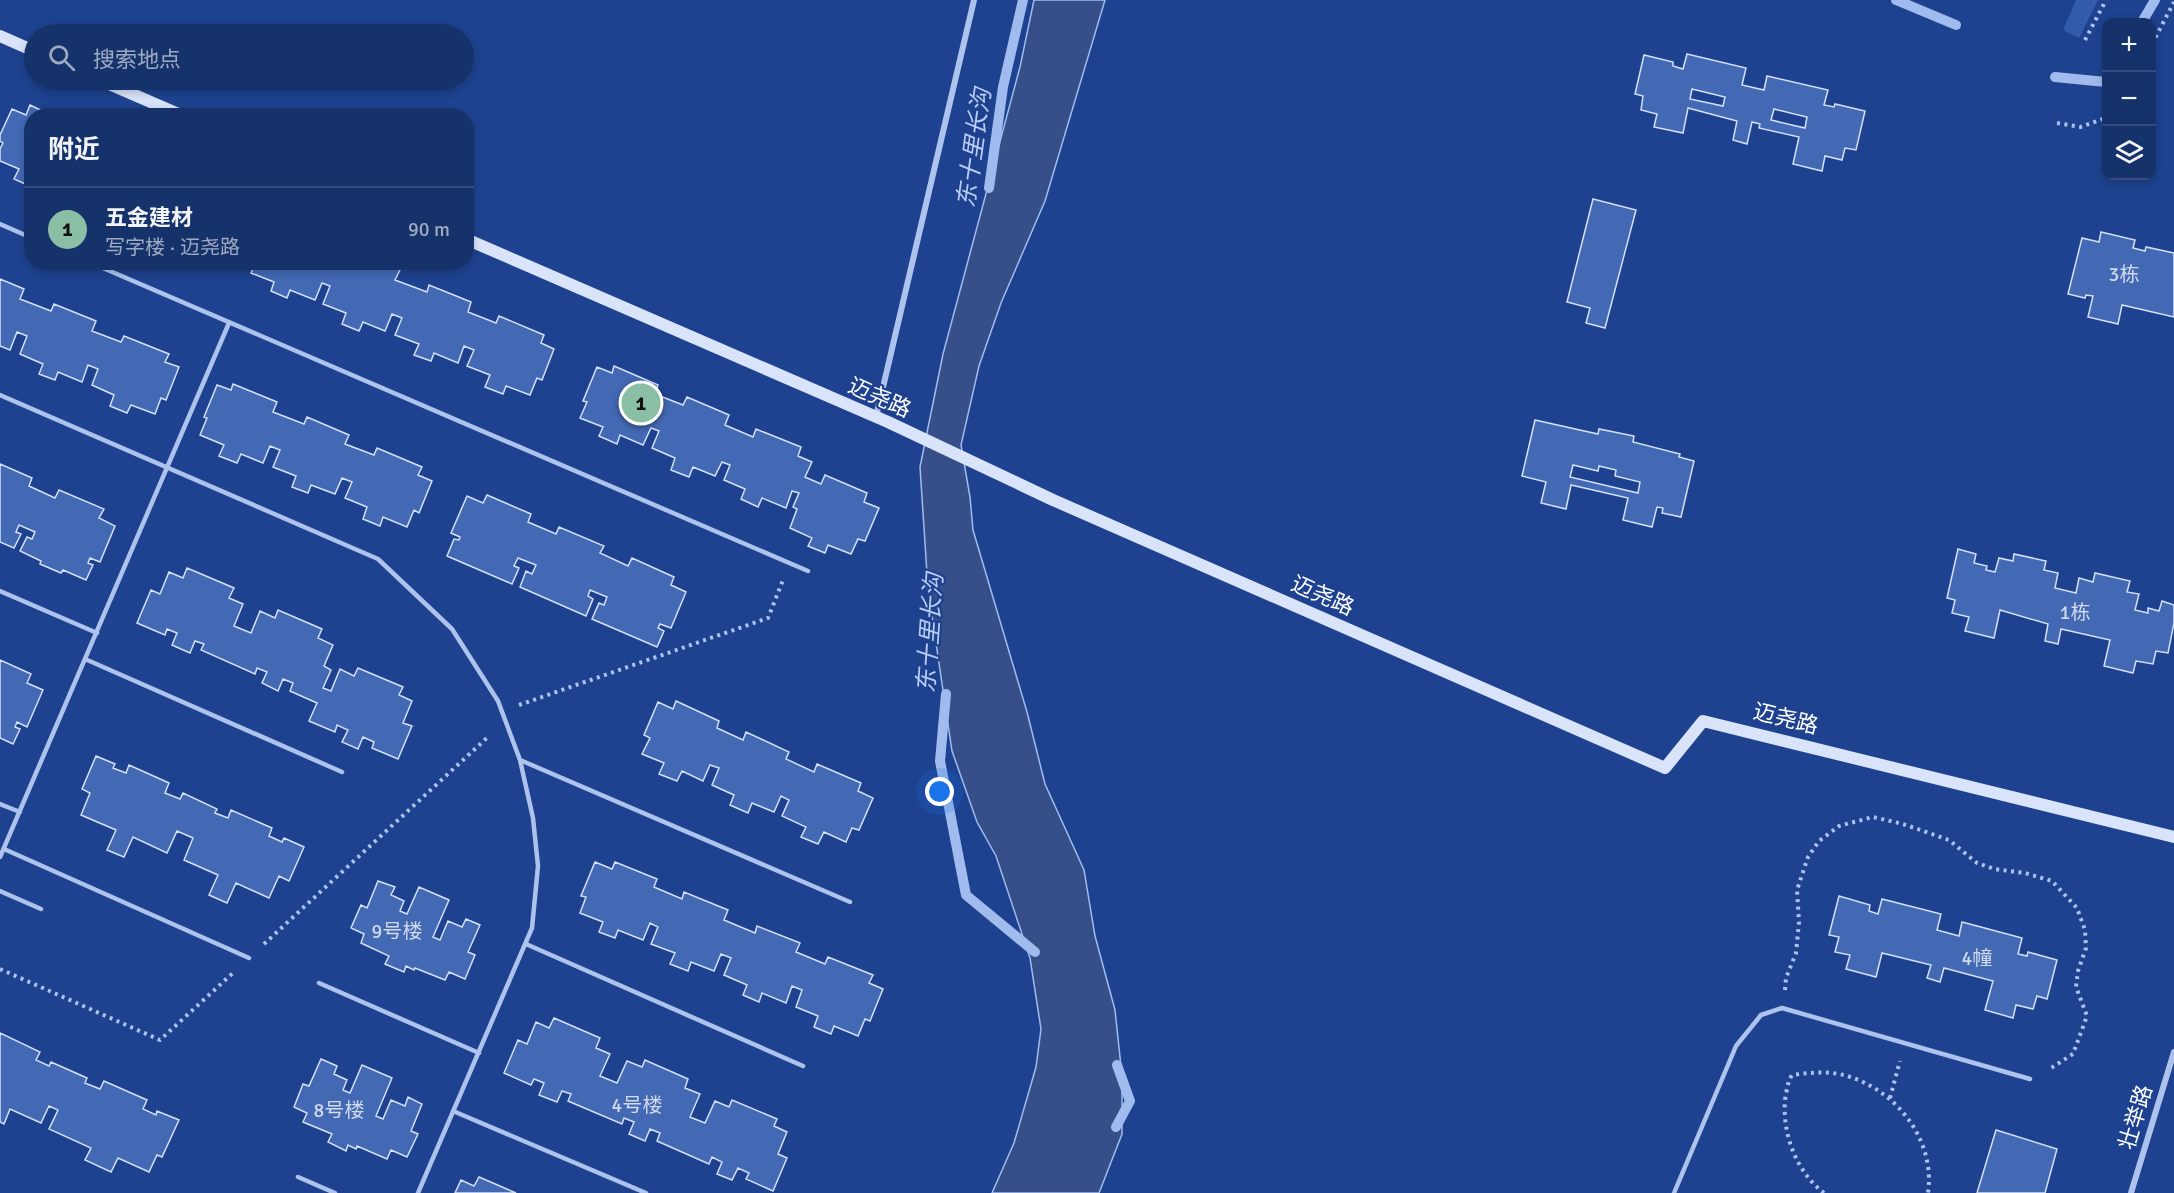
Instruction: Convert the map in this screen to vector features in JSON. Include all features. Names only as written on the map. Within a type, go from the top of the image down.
[{"type":"street","points":[[882,420],[974,0]]},
{"type":"street","points":[[0,36],[24,47]]},
{"type":"street","points":[[123,90],[165,108]]},
{"type":"street","name":"迈尧路","points":[[474,242],[882,420],[1053,500],[1665,768],[1703,721],[2174,837]]},
{"type":"street","name":"壮举路","points":[[2131,1193],[2174,1052]]},
{"type":"lane","points":[[0,224],[24,234]]},
{"type":"lane","points":[[107,270],[808,571]]},
{"type":"lane","points":[[0,857],[229,323]]},
{"type":"lane","points":[[0,395],[378,559],[452,629],[498,701],[520,760],[533,819],[538,866],[532,928],[418,1193]]},
{"type":"lane","points":[[0,591],[97,633]]},
{"type":"lane","points":[[85,659],[342,772]]},
{"type":"lane","points":[[520,760],[850,902]]},
{"type":"lane","points":[[0,804],[20,812]]},
{"type":"lane","points":[[4,849],[249,958]]},
{"type":"lane","points":[[0,891],[41,909]]},
{"type":"lane","points":[[526,944],[803,1066]]},
{"type":"lane","points":[[319,983],[478,1053]]},
{"type":"lane","points":[[1674,1193],[1736,1046],[1761,1015],[1782,1008],[2030,1079]]},
{"type":"lane","points":[[453,1111],[646,1193]]},
{"type":"lane","points":[[298,1177],[334,1193]]},
{"type":"path","points":[[2085,40],[2106,0]]},
{"type":"path","points":[[2156,35],[2174,2]]},
{"type":"path","points":[[2057,123],[2080,127],[2102,119]]},
{"type":"path","points":[[502,711],[768,618],[790,563]]},
{"type":"path","points":[[0,969],[160,1040],[505,721]]},
{"type":"path","points":[[1782,1008],[1786,978],[1796,954],[1799,922],[1797,890],[1808,857],[1819,842],[1839,826],[1873,818],[1903,824],[1949,840],[1977,863],[1994,869],[2025,873],[2052,881],[2078,908],[2085,930],[2086,948],[2078,971],[2076,987],[2087,1016],[2073,1054],[2030,1079]]},
{"type":"path","points":[[1890,1098],[1906,1044]]},
{"type":"path","points":[[1824,1193],[1804,1171],[1792,1150],[1786,1127],[1785,1103],[1792,1075],[1837,1074],[1859,1079],[1890,1098],[1911,1122],[1922,1143],[1928,1166],[1929,1193]]},
{"type":"shaded area","points":[[1034,0],[1105,0],[1045,201],[1001,303],[979,366],[961,445],[973,530],[1027,712],[1045,784],[1084,870],[1095,936],[1115,1010],[1122,1076],[1122,1134],[1099,1193],[992,1193],[1014,1143],[1036,1067],[1041,1029],[1030,958],[996,856],[977,822],[952,751],[928,589],[920,467],[943,354],[1020,67]]},
{"type":"shaded area","points":[[2076,0],[2098,0],[2079,38],[2063,30]]},
{"type":"building","points":[[1687,54],[1746,68],[1742,85],[1764,90],[1767,76],[1828,90],[1824,105],[1834,107],[1835,104],[1865,111],[1856,150],[1845,148],[1842,160],[1825,156],[1822,171],[1793,164],[1799,137],[1759,128],[1760,124],[1752,122],[1747,144],[1733,140],[1737,121],[1688,108],[1683,133],[1654,127],[1657,114],[1641,110],[1643,96],[1635,94],[1644,55],[1673,62],[1673,66],[1683,69]],"holes":[[[1692,89],[1725,97],[1723,106],[1690,99]],[[1774,109],[1807,117],[1805,128],[1771,120]]]},
{"type":"building","points":[[12,109],[24,114],[24,183],[14,179],[19,169],[0,161],[0,149],[3,143],[0,141],[0,135]]},
{"type":"building","points":[[1593,199],[1636,210],[1605,328],[1586,323],[1590,308],[1567,302]]},
{"type":"building","points":[[2101,232],[2135,240],[2133,248],[2145,251],[2146,247],[2174,253],[2174,317],[2122,305],[2118,324],[2088,317],[2093,296],[2086,295],[2085,298],[2068,294],[2082,238],[2099,242]]},
{"type":"building","points":[[252,270],[400,270],[395,280],[427,292],[429,285],[471,302],[468,312],[496,323],[499,316],[544,335],[541,343],[554,349],[542,380],[537,378],[530,395],[506,386],[503,394],[485,387],[490,375],[467,366],[474,350],[464,346],[458,363],[434,353],[431,361],[414,355],[419,344],[395,335],[402,318],[392,314],[385,331],[363,322],[359,331],[342,324],[346,313],[323,304],[330,286],[322,283],[315,300],[290,290],[287,298],[271,291],[274,282],[251,273]]},
{"type":"building","points":[[0,279],[24,289],[20,299],[51,311],[54,304],[96,321],[92,331],[121,342],[124,336],[169,354],[165,362],[179,367],[166,400],[161,398],[155,414],[131,405],[127,413],[110,406],[114,395],[92,385],[98,369],[88,365],[82,382],[58,372],[55,380],[39,374],[43,364],[20,354],[27,336],[17,332],[10,350],[0,346]]},
{"type":"building","points":[[614,366],[658,385],[655,394],[683,405],[687,397],[729,415],[725,425],[753,437],[756,429],[801,447],[798,456],[812,462],[805,477],[821,484],[825,475],[867,493],[864,502],[879,508],[865,541],[858,539],[851,554],[828,545],[825,553],[808,546],[812,538],[790,528],[797,509],[793,507],[799,493],[792,491],[786,508],[762,498],[758,507],[741,499],[745,489],[724,480],[730,465],[722,462],[715,476],[693,467],[689,477],[671,470],[675,458],[652,448],[659,431],[651,428],[643,445],[620,435],[617,444],[599,436],[603,427],[580,418],[587,402],[583,401],[597,367],[612,373]]},
{"type":"building","points":[[233,384],[277,402],[273,412],[304,424],[307,417],[349,435],[345,444],[374,455],[377,448],[422,467],[418,475],[432,481],[419,513],[414,510],[407,527],[383,517],[380,526],[363,519],[367,507],[345,498],[352,482],[342,478],[335,494],[311,485],[308,493],[292,487],[296,476],[273,467],[280,450],[270,446],[263,463],[241,454],[237,463],[219,456],[224,445],[200,435],[207,418],[204,417],[217,385],[231,390]]},
{"type":"building","points":[[1535,420],[1598,434],[1599,429],[1634,436],[1633,442],[1680,454],[1679,457],[1694,461],[1681,517],[1662,513],[1663,508],[1657,507],[1652,527],[1623,520],[1628,498],[1571,485],[1566,509],[1541,503],[1546,482],[1522,476]],"holes":[[[1573,465],[1598,471],[1599,466],[1616,470],[1615,476],[1640,482],[1638,493],[1570,477]]]},
{"type":"building","points":[[0,464],[32,478],[29,486],[55,498],[59,490],[104,509],[99,518],[115,526],[100,562],[90,558],[88,563],[93,565],[86,580],[63,570],[61,573],[40,564],[41,561],[20,551],[27,537],[32,539],[35,532],[19,525],[16,532],[21,534],[14,548],[0,542]]},
{"type":"building","points":[[487,495],[531,514],[528,522],[556,534],[559,527],[604,546],[600,553],[628,566],[632,558],[674,577],[671,585],[686,592],[671,628],[660,624],[658,628],[664,631],[657,647],[592,619],[599,603],[604,605],[607,597],[590,590],[588,596],[593,599],[586,616],[520,587],[526,571],[532,574],[536,565],[518,558],[514,566],[519,568],[512,584],[447,556],[454,539],[459,540],[460,537],[451,533],[467,496],[483,503]]},
{"type":"building","points":[[1958,549],[1976,554],[1974,563],[1987,566],[1986,570],[1995,572],[1999,558],[2013,561],[2014,554],[2046,561],[2044,570],[2058,573],[2055,588],[2076,593],[2079,578],[2093,582],[2095,573],[2130,581],[2127,592],[2139,594],[2135,610],[2148,613],[2148,608],[2159,611],[2162,601],[2174,605],[2174,623],[2168,653],[2156,651],[2153,664],[2136,661],[2133,673],[2104,666],[2110,640],[2061,629],[2058,644],[2045,641],[2048,624],[2000,610],[1994,638],[1965,631],[1969,617],[1952,613],[1955,600],[1947,598]]},
{"type":"building","points":[[187,568],[234,588],[229,598],[243,604],[234,626],[251,633],[260,611],[275,618],[278,610],[322,629],[318,638],[333,645],[324,666],[331,670],[323,688],[331,691],[340,669],[354,676],[358,668],[403,687],[399,695],[412,701],[403,723],[412,726],[398,759],[372,748],[374,742],[363,737],[358,749],[342,742],[348,730],[337,725],[335,732],[309,721],[317,703],[290,691],[293,683],[283,679],[278,691],[262,683],[267,672],[257,668],[255,674],[201,650],[204,644],[195,641],[190,653],[172,645],[177,633],[167,629],[165,635],[137,623],[151,590],[160,594],[169,572],[183,578]]},
{"type":"building","points":[[0,660],[31,674],[27,683],[43,690],[27,727],[17,722],[15,727],[20,729],[13,744],[0,738]]},
{"type":"building","points":[[676,701],[719,721],[717,728],[743,740],[746,732],[789,752],[786,759],[814,772],[817,764],[861,783],[858,791],[873,798],[859,830],[852,828],[846,842],[824,832],[818,844],[801,837],[806,827],[782,816],[789,800],[781,796],[774,812],[752,803],[748,813],[730,805],[734,795],[712,785],[719,768],[710,765],[703,781],[682,771],[677,781],[659,774],[664,763],[642,754],[650,738],[644,735],[658,702],[673,709]]},
{"type":"building","points":[[96,756],[115,764],[113,768],[126,773],[129,765],[169,783],[165,793],[180,799],[183,793],[217,809],[215,813],[228,818],[231,810],[272,828],[269,836],[282,842],[284,838],[304,847],[289,881],[279,876],[269,898],[236,883],[227,903],[209,895],[218,875],[184,860],[193,838],[177,831],[167,853],[133,837],[124,857],[107,850],[116,830],[81,815],[90,793],[82,789]]},
{"type":"building","points":[[595,862],[612,869],[615,862],[657,879],[654,887],[682,899],[684,892],[728,910],[724,920],[755,933],[757,926],[800,943],[796,952],[825,964],[828,957],[873,975],[869,983],[883,989],[870,1021],[865,1019],[858,1036],[834,1026],[831,1034],[814,1027],[818,1016],[796,1007],[802,990],[792,986],[786,1003],[762,993],[759,1002],[743,995],[747,985],[724,975],[731,958],[721,954],[714,971],[691,962],[688,971],[670,964],[675,953],[651,944],[658,927],[650,923],[643,940],[618,930],[615,938],[599,932],[603,922],[580,913],[586,897],[581,896]]},
{"type":"building","points":[[378,881],[395,887],[391,895],[404,901],[400,911],[407,914],[419,887],[449,900],[433,937],[440,940],[448,921],[462,927],[466,919],[480,925],[468,952],[475,955],[465,979],[449,972],[445,980],[406,966],[404,972],[385,964],[389,956],[361,943],[364,934],[351,928],[361,905],[367,908]]},
{"type":"building","points":[[1839,896],[1870,905],[1869,911],[1878,914],[1882,899],[1941,914],[1937,930],[1959,936],[1962,922],[2022,938],[2018,954],[2027,956],[2028,952],[2057,960],[2047,999],[2037,996],[2033,1009],[2016,1005],[2013,1018],[1985,1010],[1993,981],[1944,968],[1940,982],[1927,978],[1931,965],[1882,953],[1876,977],[1846,969],[1850,955],[1835,952],[1839,937],[1829,935]]},
{"type":"building","points":[[554,1018],[600,1038],[596,1048],[610,1054],[600,1076],[617,1083],[627,1061],[642,1067],[645,1060],[688,1079],[685,1088],[700,1094],[690,1117],[705,1123],[715,1101],[729,1107],[732,1100],[777,1119],[774,1126],[787,1132],[778,1154],[787,1158],[773,1191],[746,1179],[749,1173],[738,1168],[732,1180],[717,1174],[722,1162],[712,1157],[709,1164],[657,1141],[660,1133],[650,1129],[645,1141],[629,1134],[634,1122],[624,1118],[622,1124],[568,1101],[571,1094],[562,1091],[557,1102],[539,1095],[544,1083],[534,1079],[531,1085],[504,1073],[518,1040],[527,1044],[536,1022],[549,1028]]},
{"type":"building","points":[[0,1033],[40,1052],[36,1060],[49,1066],[51,1062],[87,1078],[85,1083],[100,1089],[104,1081],[147,1100],[143,1109],[156,1115],[157,1111],[179,1120],[162,1157],[157,1155],[149,1172],[118,1158],[111,1172],[85,1160],[91,1148],[49,1129],[58,1110],[49,1106],[41,1123],[10,1109],[4,1124],[0,1122]]},
{"type":"building","points":[[321,1059],[337,1066],[334,1074],[347,1080],[343,1090],[350,1093],[362,1065],[392,1078],[376,1116],[383,1119],[391,1100],[405,1106],[408,1097],[422,1104],[411,1131],[418,1134],[407,1157],[391,1150],[387,1159],[357,1146],[356,1149],[348,1145],[346,1151],[328,1142],[332,1134],[303,1122],[307,1113],[294,1107],[303,1084],[309,1086]]},
{"type":"building","points":[[1996,1130],[2057,1149],[2045,1193],[1977,1193]]},
{"type":"building","points":[[479,1177],[516,1193],[455,1193],[461,1180],[474,1186]]},
{"type":"waterway","name":"东十里长沟","points":[[989,188],[1003,87],[1023,0]]},
{"type":"waterway","points":[[1896,0],[1956,25]]},
{"type":"waterway","points":[[2144,18],[2155,0]]},
{"type":"waterway","points":[[2055,77],[2102,82]]},
{"type":"waterway","name":"东十里长沟","points":[[946,694],[940,761],[966,895],[1035,952]]},
{"type":"waterway","name":"东十里长沟","points":[[1116,1127],[1130,1101],[1117,1065]]},
{"type":"place","name":"五金建材","points":[[641,403]]}]
